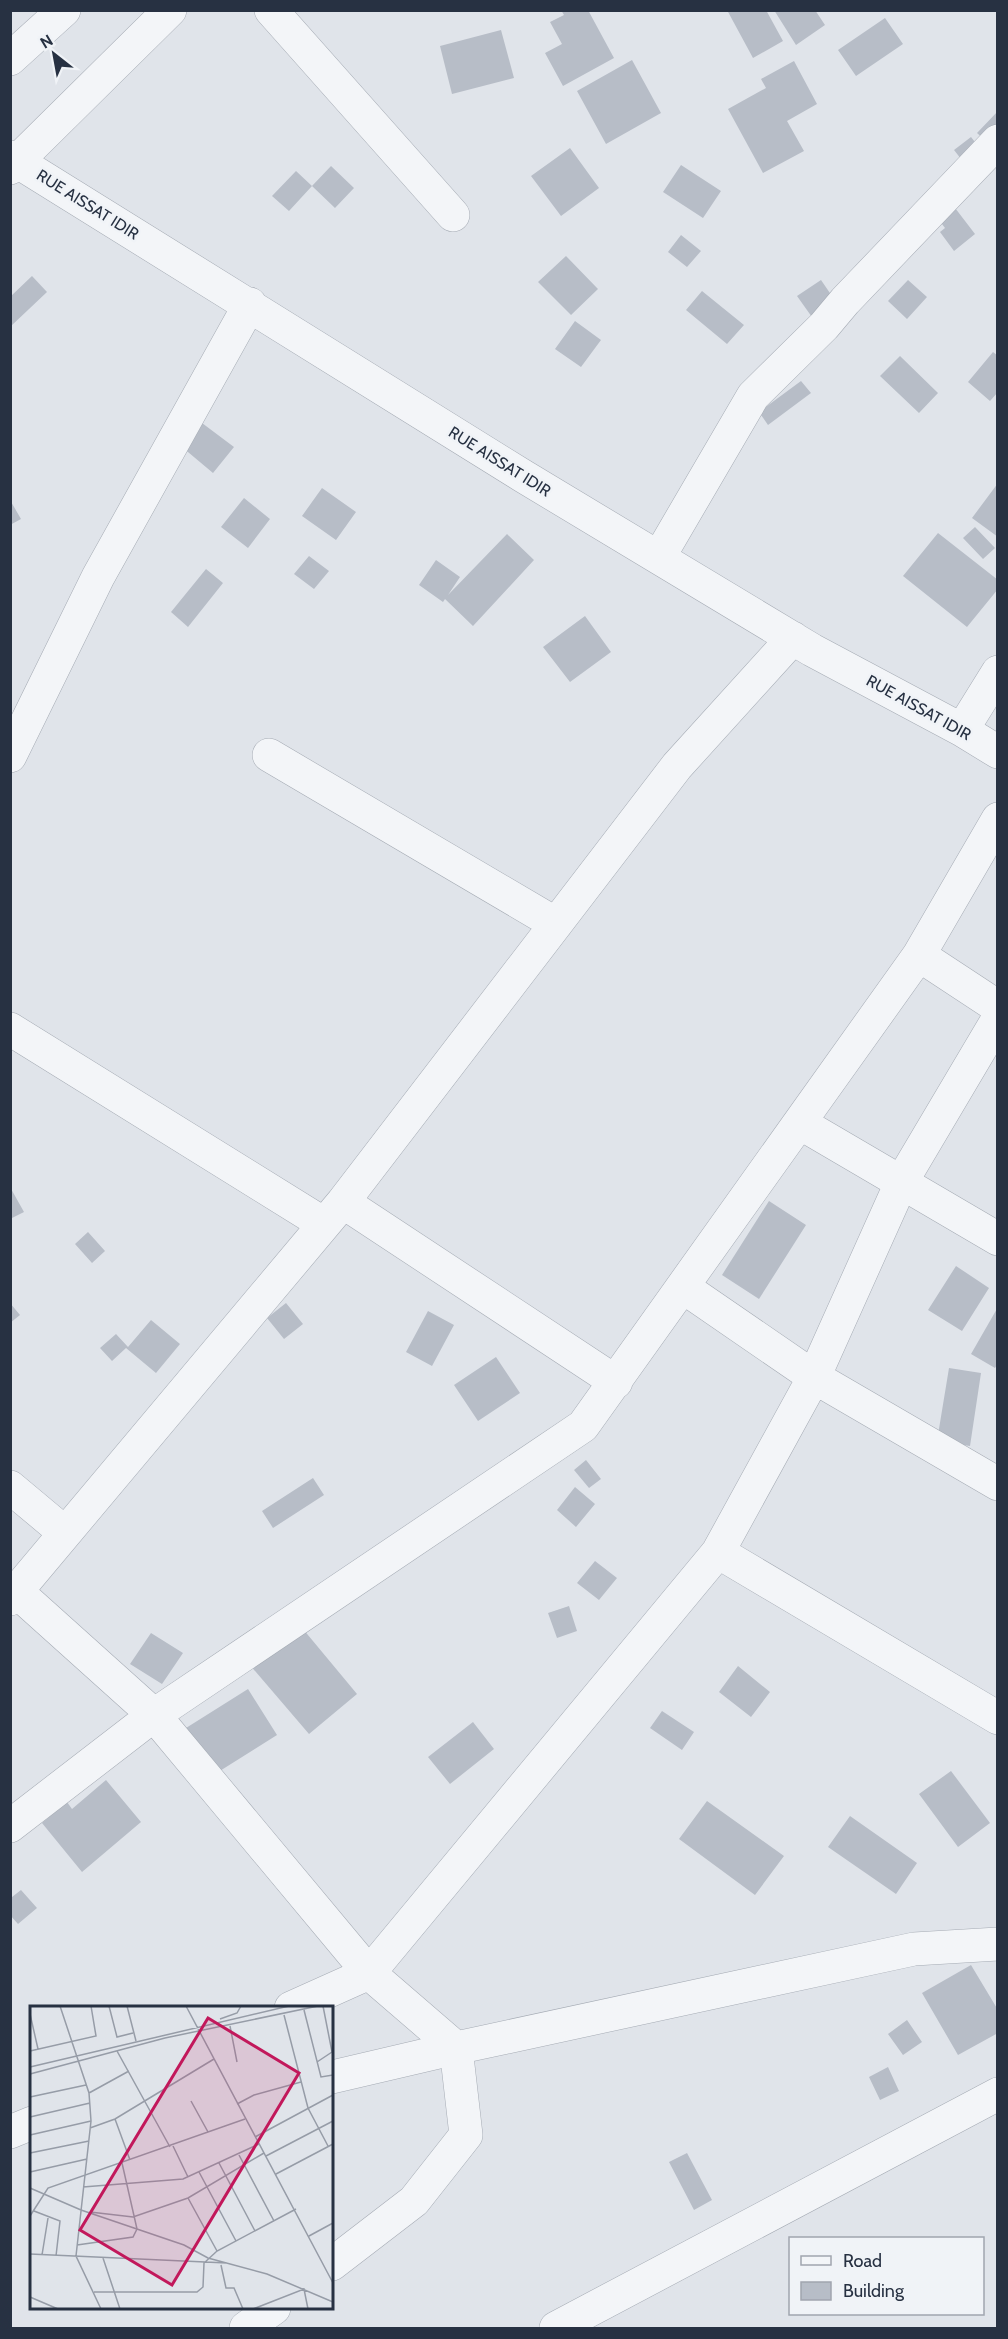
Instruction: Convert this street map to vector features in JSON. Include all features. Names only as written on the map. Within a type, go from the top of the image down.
[{"type":"street","points":[[10,59],[64,10]]},
{"type":"street","points":[[13,162],[170,10]]},
{"type":"street","points":[[270,10],[453,215]]},
{"type":"street","points":[[659,556],[753,396],[824,326],[845,301],[998,141]]},
{"type":"street","name":"RUE AISSAT IDIR","points":[[13,162],[250,304],[523,476],[793,638],[998,752]]},
{"type":"street","points":[[10,756],[98,577],[250,304]]},
{"type":"street","points":[[333,2263],[414,2201],[466,2135],[456,2048],[369,1973],[154,1716],[13,1595],[334,1213],[677,766],[793,638]]},
{"type":"street","points":[[962,730],[998,672]]},
{"type":"street","points":[[268,755],[556,924]]},
{"type":"street","points":[[10,1826],[154,1716],[583,1426],[919,955],[998,819]]},
{"type":"street","points":[[919,955],[998,1007]]},
{"type":"street","points":[[293,2006],[369,1973],[718,1552],[814,1377],[902,1181],[998,1019]]},
{"type":"street","points":[[10,1029],[334,1213],[616,1382]]},
{"type":"street","points":[[800,1123],[998,1239]]},
{"type":"street","points":[[683,1287],[814,1377],[998,1484]]},
{"type":"street","points":[[10,1487],[65,1533]]},
{"type":"street","points":[[718,1552],[998,1719]]},
{"type":"street","points":[[333,2077],[914,1949],[998,1944]]},
{"type":"street","points":[[556,2328],[998,2094]]},
{"type":"street","points":[[10,2132],[30,2124]]},
{"type":"street","points":[[10,2153],[30,2148]]},
{"type":"street","points":[[246,2328],[270,2309]]},
{"type":"building","points":[[561,10],[588,10],[614,58],[563,86],[545,53],[562,44],[550,22],[564,15]]},
{"type":"building","points":[[727,10],[766,10],[783,41],[753,58]]},
{"type":"building","points":[[774,10],[815,10],[825,25],[796,45]]},
{"type":"building","points":[[885,18],[903,44],[856,76],[838,50]]},
{"type":"building","points":[[501,30],[514,78],[452,94],[440,46]]},
{"type":"building","points":[[632,60],[661,113],[606,144],[577,91]]},
{"type":"building","points":[[794,61],[817,104],[787,121],[804,151],[763,173],[728,109],[766,88],[761,79]]},
{"type":"building","points":[[998,111],[998,152],[977,133]]},
{"type":"building","points":[[971,137],[982,151],[965,164],[954,150]]},
{"type":"building","points":[[570,148],[599,188],[561,216],[531,176]]},
{"type":"building","points":[[681,165],[721,191],[703,218],[663,192]]},
{"type":"building","points":[[331,166],[354,188],[335,208],[312,186]]},
{"type":"building","points":[[296,171],[312,186],[289,211],[272,196]]},
{"type":"building","points":[[939,187],[975,234],[954,251],[940,232],[945,228],[923,199]]},
{"type":"building","points":[[681,235],[701,251],[687,267],[668,252]]},
{"type":"building","points":[[566,256],[598,289],[571,315],[538,282]]},
{"type":"building","points":[[32,276],[47,292],[10,327],[10,297]]},
{"type":"building","points":[[821,280],[847,318],[824,334],[797,296]]},
{"type":"building","points":[[908,280],[927,297],[907,319],[888,301]]},
{"type":"building","points":[[702,291],[744,325],[727,344],[686,310]]},
{"type":"building","points":[[575,321],[601,340],[581,367],[555,349]]},
{"type":"building","points":[[993,352],[998,356],[998,392],[990,401],[968,382]]},
{"type":"building","points":[[900,356],[938,393],[919,413],[880,376]]},
{"type":"building","points":[[801,381],[811,393],[768,425],[759,412]]},
{"type":"building","points":[[202,423],[234,447],[213,473],[182,447]]},
{"type":"building","points":[[998,483],[998,537],[972,518]]},
{"type":"building","points":[[322,488],[356,512],[336,540],[302,516]]},
{"type":"building","points":[[244,498],[270,519],[248,548],[221,527]]},
{"type":"building","points":[[10,500],[21,519],[10,525]]},
{"type":"building","points":[[975,527],[995,548],[983,559],[963,538]]},
{"type":"building","points":[[938,533],[998,580],[998,589],[967,627],[903,576]]},
{"type":"building","points":[[507,534],[534,560],[473,626],[445,599],[443,602],[419,585],[436,560],[460,577],[448,595]]},
{"type":"building","points":[[309,556],[329,571],[314,589],[294,574]]},
{"type":"building","points":[[206,569],[223,583],[188,627],[171,612]]},
{"type":"building","points":[[585,616],[611,652],[570,682],[543,647]]},
{"type":"building","points":[[10,1187],[24,1212],[10,1219]]},
{"type":"building","points":[[769,1201],[806,1225],[759,1299],[722,1275]]},
{"type":"building","points":[[88,1232],[105,1251],[92,1263],[75,1244]]},
{"type":"building","points":[[956,1266],[989,1288],[962,1331],[928,1310]]},
{"type":"building","points":[[10,1303],[20,1315],[10,1323]]},
{"type":"building","points":[[286,1303],[303,1324],[284,1339],[267,1318]]},
{"type":"building","points":[[998,1307],[998,1363],[995,1368],[971,1354]]},
{"type":"building","points":[[428,1311],[454,1325],[432,1366],[406,1352]]},
{"type":"building","points":[[151,1320],[180,1344],[156,1373],[126,1348],[112,1361],[100,1348],[116,1334],[128,1347]]},
{"type":"building","points":[[496,1357],[520,1393],[478,1421],[454,1385]]},
{"type":"building","points":[[949,1368],[981,1373],[970,1446],[937,1441]]},
{"type":"building","points":[[586,1460],[601,1479],[589,1488],[574,1470]]},
{"type":"building","points":[[313,1478],[324,1495],[273,1528],[262,1511]]},
{"type":"building","points":[[575,1487],[595,1504],[576,1527],[557,1510]]},
{"type":"building","points":[[595,1561],[617,1578],[599,1600],[577,1583]]},
{"type":"building","points":[[569,1606],[577,1631],[557,1638],[548,1613]]},
{"type":"building","points":[[298,1623],[357,1694],[309,1734],[249,1664]]},
{"type":"building","points":[[151,1633],[183,1653],[162,1684],[130,1664]]},
{"type":"building","points":[[738,1666],[770,1692],[751,1717],[719,1692]]},
{"type":"building","points":[[248,1689],[277,1735],[215,1774],[186,1728]]},
{"type":"building","points":[[662,1711],[694,1732],[682,1750],[650,1728]]},
{"type":"building","points":[[473,1722],[494,1749],[450,1784],[428,1757]]},
{"type":"building","points":[[951,1771],[990,1823],[958,1847],[919,1794]]},
{"type":"building","points":[[106,1780],[141,1822],[82,1872],[42,1823],[67,1802],[72,1809]]},
{"type":"building","points":[[707,1801],[784,1856],[755,1895],[679,1839]]},
{"type":"building","points":[[850,1816],[917,1863],[896,1894],[828,1847]]},
{"type":"building","points":[[21,1890],[37,1908],[18,1924],[10,1915],[10,1895],[12,1897]]},
{"type":"building","points":[[971,1965],[998,2010],[998,2033],[958,2055],[922,1993]]},
{"type":"building","points":[[907,2020],[922,2042],[903,2055],[888,2034]]},
{"type":"building","points":[[888,2067],[899,2091],[880,2100],[869,2077]]},
{"type":"building","points":[[687,2153],[712,2200],[694,2210],[669,2162]]}]
